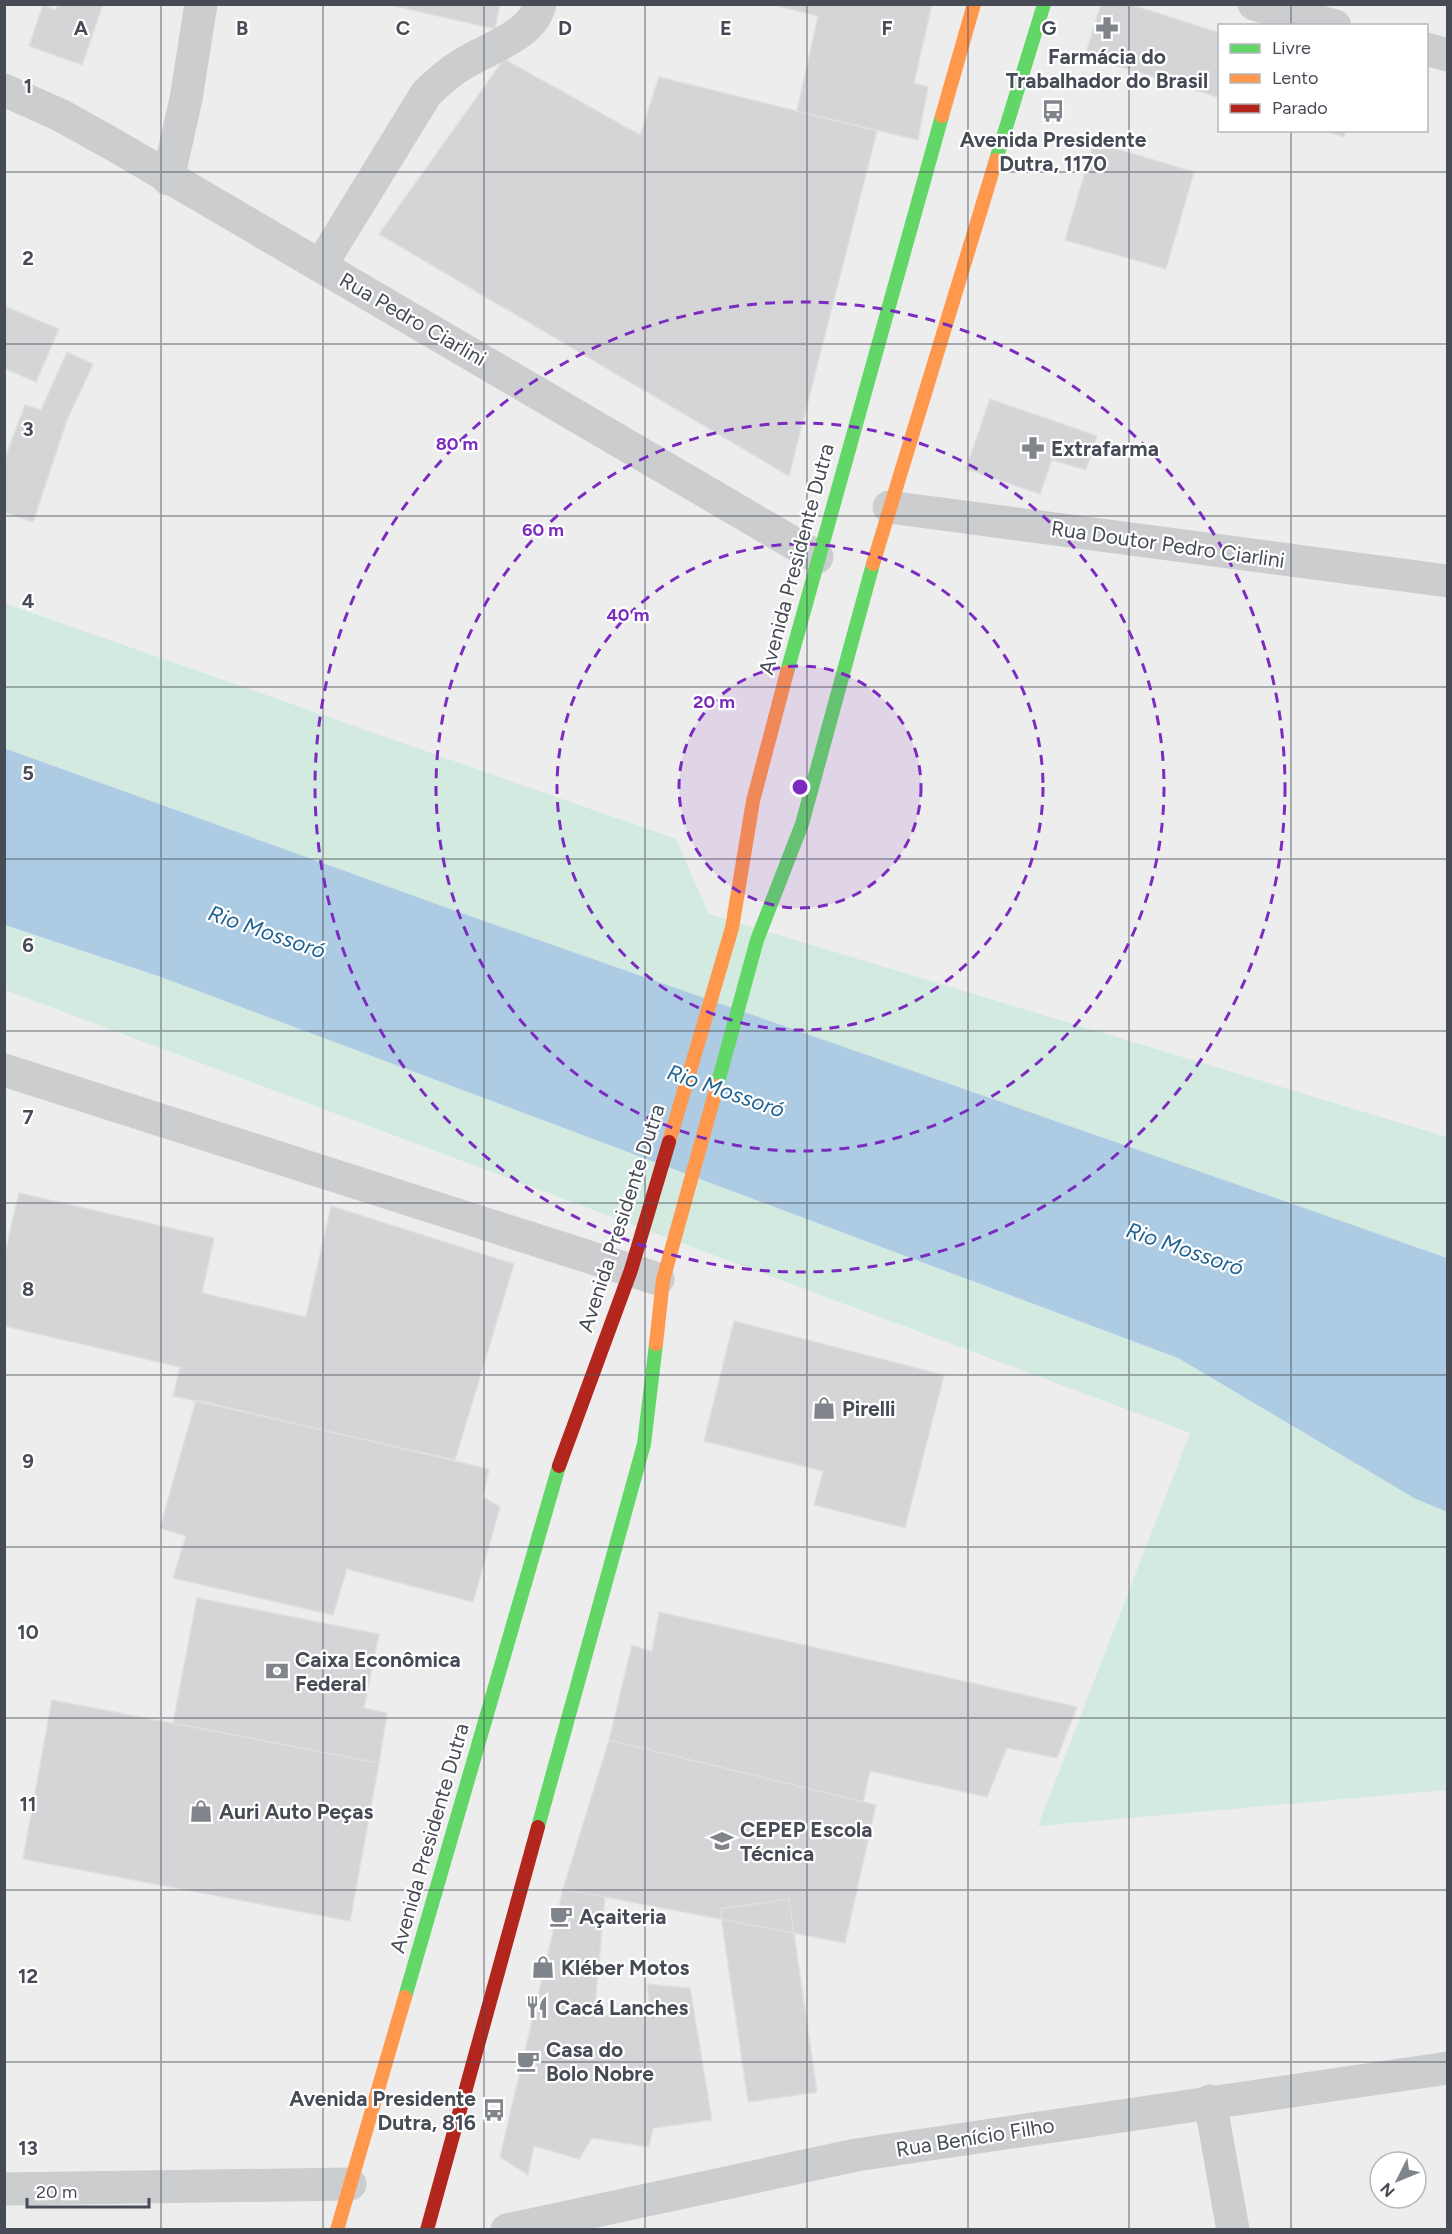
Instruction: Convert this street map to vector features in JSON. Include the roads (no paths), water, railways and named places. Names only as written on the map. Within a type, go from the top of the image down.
[{"type":"main road","name":"Avenida Presidente Dutra","points":[[337,2229],[567,1438],[631,1270],[732,928],[753,801],[817,557],[974,4]]},
{"type":"main road","points":[[427,2229],[644,1444],[667,1265],[757,940],[802,824],[889,507],[1044,4]]},
{"type":"street","points":[[168,179],[186,99],[201,4]]},
{"type":"street","points":[[321,265],[426,94],[452,70],[523,30],[540,4]]},
{"type":"street","points":[[1254,4],[1328,24]]},
{"type":"street","points":[[1428,50],[1448,55]]},
{"type":"street","name":"Rua Pedro Ciarlini","points":[[4,90],[60,115],[321,265],[817,557]]},
{"type":"street","name":"Rua Doutor Pedro Ciarlini","points":[[889,507],[1448,581]]},
{"type":"street","points":[[6,1076],[631,1270],[667,1265]]},
{"type":"street","name":"Rua Benício Filho","points":[[507,2229],[856,2156],[1210,2101],[1448,2068]]},
{"type":"street","points":[[1210,2101],[1233,2229]]},
{"type":"street","points":[[4,2188],[350,2184]]},
{"type":"water","name":"Rio Mossoró","points":[[4,748],[470,916],[1447,1258],[1447,1512],[1414,1498],[1178,1358],[158,976],[5,925]]},
{"type":"place","name":"Farmácia do Trabalhador do Brasil","points":[[1107,28]]},
{"type":"place","name":"Avenida Presidente Dutra, 1170","points":[[1053,111]]},
{"type":"place","name":"Extrafarma","points":[[1033,448]]},
{"type":"place","name":"Pirelli","points":[[824,1408]]},
{"type":"place","name":"Caixa Econômica Federal","points":[[277,1671]]},
{"type":"place","name":"Auri Auto Peças","points":[[201,1811]]},
{"type":"place","name":"CEPEP Escola Técnica","points":[[722,1841]]},
{"type":"place","name":"Açaiteria","points":[[561,1916]]},
{"type":"place","name":"Kléber Motos","points":[[543,1967]]},
{"type":"place","name":"Cacá Lanches","points":[[537,2007]]},
{"type":"place","name":"Casa do Bolo Nobre","points":[[528,2061]]},
{"type":"place","name":"Avenida Presidente Dutra, 816","points":[[494,2110]]}]
